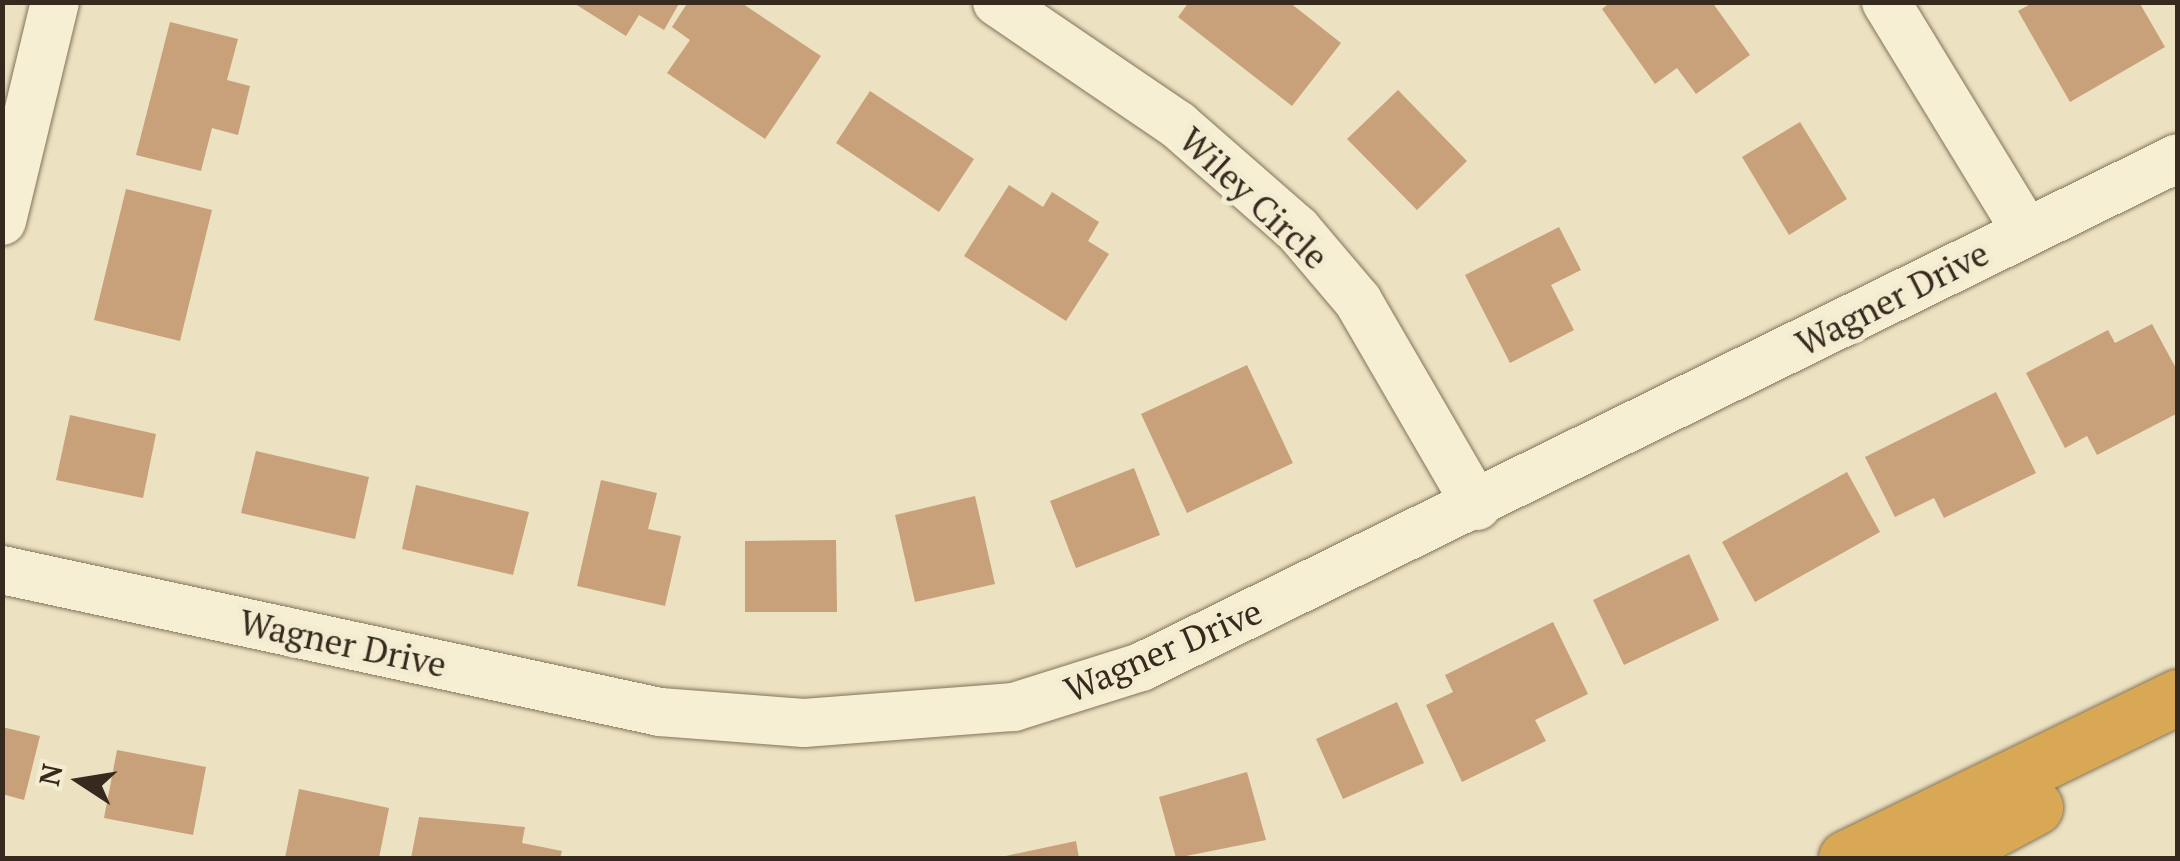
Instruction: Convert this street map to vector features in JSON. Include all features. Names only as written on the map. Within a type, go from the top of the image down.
[{"type":"highway","points":[[1846,858],[2178,696]]},
{"type":"highway","points":[[1940,858],[2178,728]]},
{"type":"street","points":[[2,221],[56,2]]},
{"type":"street","name":"Wiley Circle","points":[[997,2],[1178,125],[1298,229],[1358,301],[1477,506]]},
{"type":"street","points":[[1886,2],[2026,231]]},
{"type":"street","name":"Wagner Drive","points":[[2,570],[660,712],[860,720],[1014,707],[1084,690],[1477,506],[2178,158]]},
{"type":"building","points":[[572,2],[680,2],[664,30],[639,15],[626,36]]},
{"type":"building","points":[[688,2],[740,2],[821,56],[765,139],[667,73],[690,40],[672,27]]},
{"type":"building","points":[[1189,2],[1289,2],[1341,43],[1292,106],[1178,17]]},
{"type":"building","points":[[1611,2],[1712,2],[1750,55],[1696,94],[1677,68],[1655,84],[1602,9]]},
{"type":"building","points":[[2034,2],[2139,2],[2165,47],[2070,102],[2018,11]]},
{"type":"building","points":[[170,22],[238,39],[227,80],[250,86],[238,135],[212,128],[201,171],[136,155]]},
{"type":"building","points":[[1398,90],[1467,161],[1417,210],[1347,139]]},
{"type":"building","points":[[870,91],[974,159],[939,212],[836,143]]},
{"type":"building","points":[[1800,122],[1847,199],[1789,235],[1742,157]]},
{"type":"building","points":[[1009,185],[1043,207],[1052,192],[1099,222],[1088,241],[1109,254],[1066,321],[964,256]]},
{"type":"building","points":[[126,189],[212,210],[180,341],[94,320]]},
{"type":"building","points":[[1559,227],[1581,270],[1551,285],[1574,330],[1510,363],[1465,275]]},
{"type":"building","points":[[2152,324],[2178,372],[2178,413],[2097,455],[2087,436],[2065,448],[2026,373],[2108,330],[2115,343]]},
{"type":"building","points":[[1247,365],[1293,463],[1187,513],[1141,414]]},
{"type":"building","points":[[1996,392],[2036,473],[1944,518],[1934,498],[1895,517],[1865,457]]},
{"type":"building","points":[[70,415],[156,434],[143,498],[56,480]]},
{"type":"building","points":[[256,451],[369,477],[355,539],[241,513]]},
{"type":"building","points":[[1134,468],[1160,535],[1076,568],[1050,501]]},
{"type":"building","points":[[1847,472],[1880,532],[1755,602],[1722,542]]},
{"type":"building","points":[[601,480],[657,493],[648,529],[681,536],[665,606],[577,586]]},
{"type":"building","points":[[416,485],[529,512],[513,575],[402,549]]},
{"type":"building","points":[[975,496],[995,584],[915,602],[895,515]]},
{"type":"building","points":[[836,540],[837,612],[745,612],[745,541]]},
{"type":"building","points":[[1689,554],[1719,620],[1624,665],[1593,600]]},
{"type":"building","points":[[1553,622],[1588,694],[1535,720],[1546,741],[1462,782],[1426,705],[1453,692],[1445,675]]},
{"type":"building","points":[[1397,702],[1424,763],[1343,799],[1316,739]]},
{"type":"building","points":[[2,727],[40,736],[24,800],[2,794]]},
{"type":"building","points":[[117,750],[206,767],[193,835],[104,818]]},
{"type":"building","points":[[1247,772],[1266,840],[1176,858],[1159,797]]},
{"type":"building","points":[[299,789],[389,808],[379,858],[285,858]]},
{"type":"building","points":[[419,817],[525,827],[522,843],[562,851],[560,858],[411,858]]},
{"type":"building","points":[[1076,841],[1079,858],[1001,858],[1001,857]]}]
